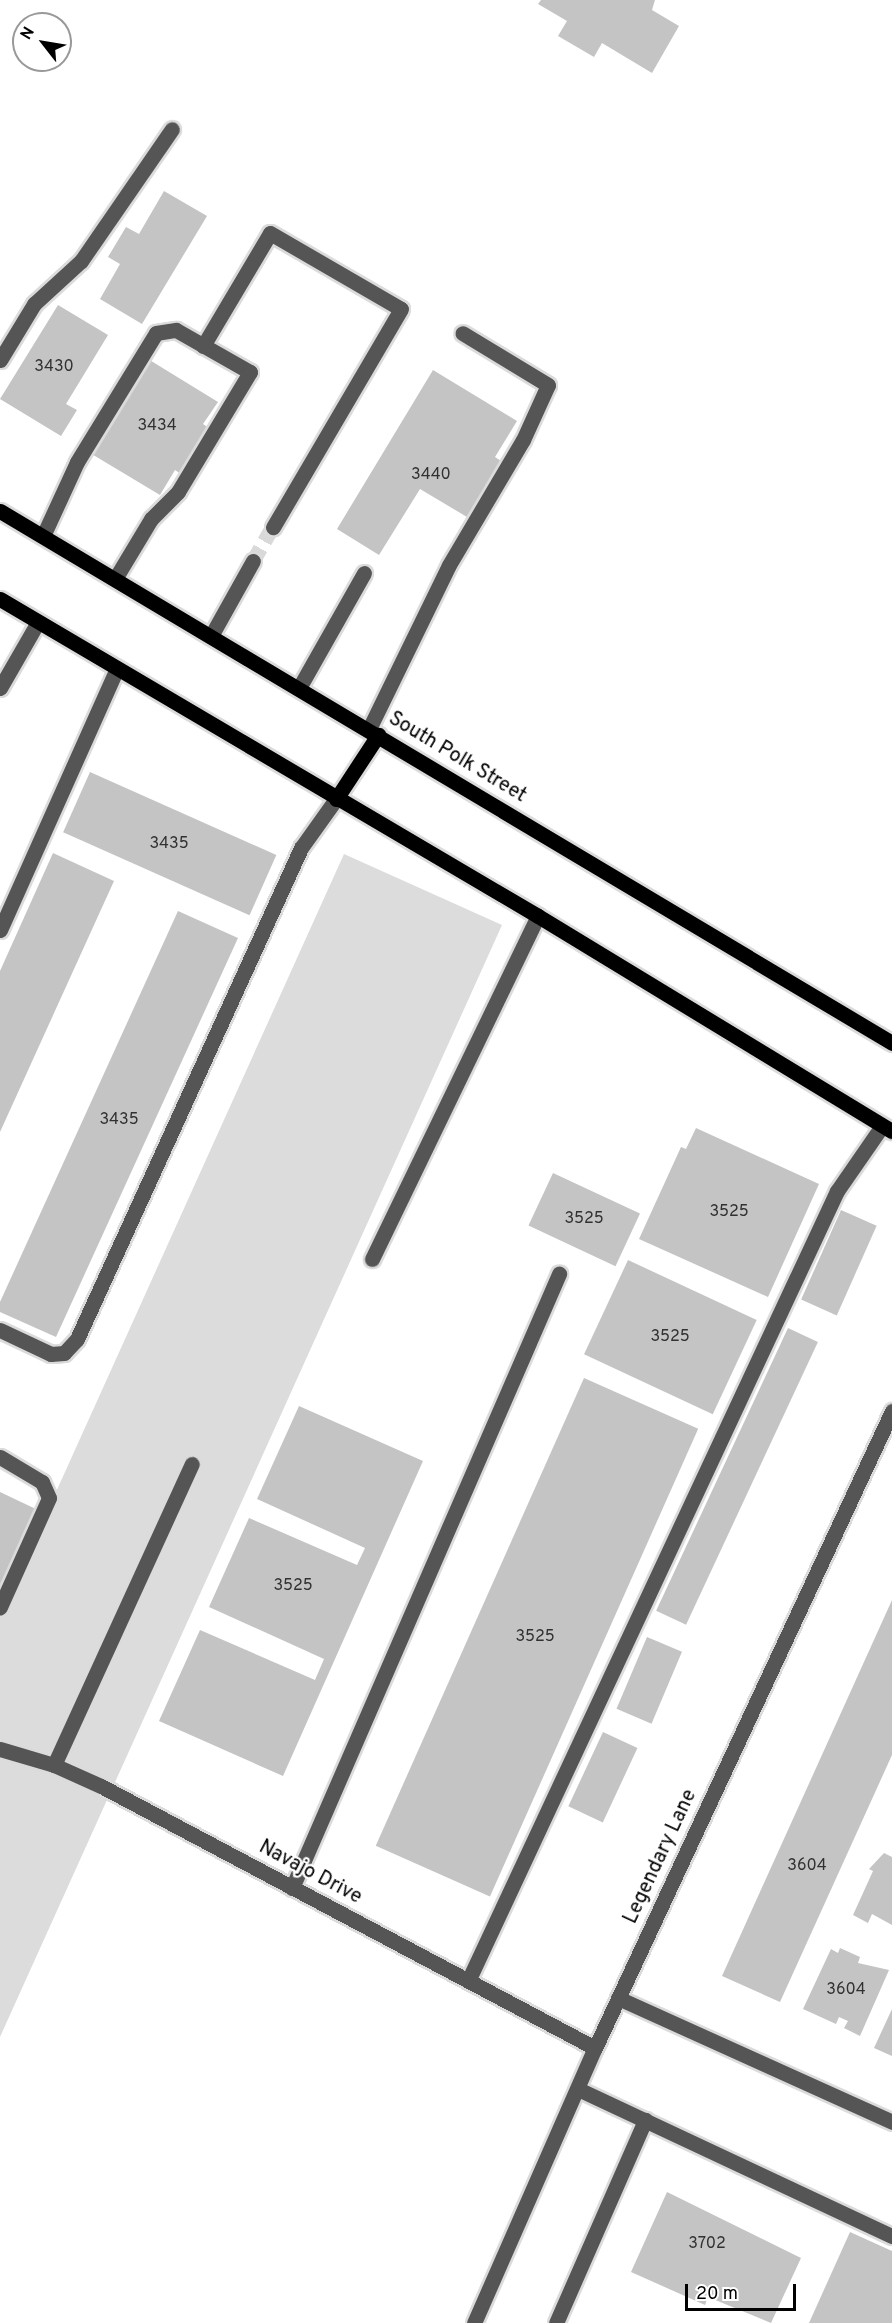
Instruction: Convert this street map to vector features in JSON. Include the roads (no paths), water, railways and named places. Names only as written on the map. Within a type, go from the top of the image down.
[{"type":"main road","name":"South Polk Street","points":[[0,511],[892,1043]]},
{"type":"main road","points":[[0,599],[538,916],[887,1128]]},
{"type":"main road","points":[[336,799],[373,732]]},
{"type":"street","points":[[0,360],[34,304],[81,261],[172,129]]},
{"type":"street","points":[[203,346],[270,233],[401,309],[273,527]]},
{"type":"street","points":[[43,536],[77,462],[156,333],[176,330],[250,372],[178,492],[152,519],[115,579]]},
{"type":"street","points":[[373,732],[449,565],[523,440],[548,385],[462,333]]},
{"type":"street","points":[[211,636],[253,561]]},
{"type":"street","points":[[299,688],[364,573]]},
{"type":"street","points":[[0,688],[38,622]]},
{"type":"street","points":[[0,930],[117,669]]},
{"type":"street","points":[[0,1330],[51,1354],[64,1353],[76,1339],[301,848],[336,799]]},
{"type":"street","points":[[372,1259],[538,916]]},
{"type":"street","points":[[469,1979],[837,1191],[887,1128]]},
{"type":"street","points":[[292,1888],[559,1274]]},
{"type":"street","name":"Legendary Lane","points":[[474,2323],[595,2048],[892,1411]]},
{"type":"street","points":[[0,1457],[42,1482],[49,1498],[0,1607]]},
{"type":"street","points":[[54,1765],[192,1464]]},
{"type":"street","name":"Navajo Drive","points":[[0,1749],[54,1765],[469,1979],[595,2048]]},
{"type":"street","points":[[618,1998],[892,2122]]},
{"type":"street","points":[[578,2089],[892,2235]]},
{"type":"street","points":[[556,2323],[645,2120]]},
{"type":"tunnel","points":[[253,561],[273,527]]}]
